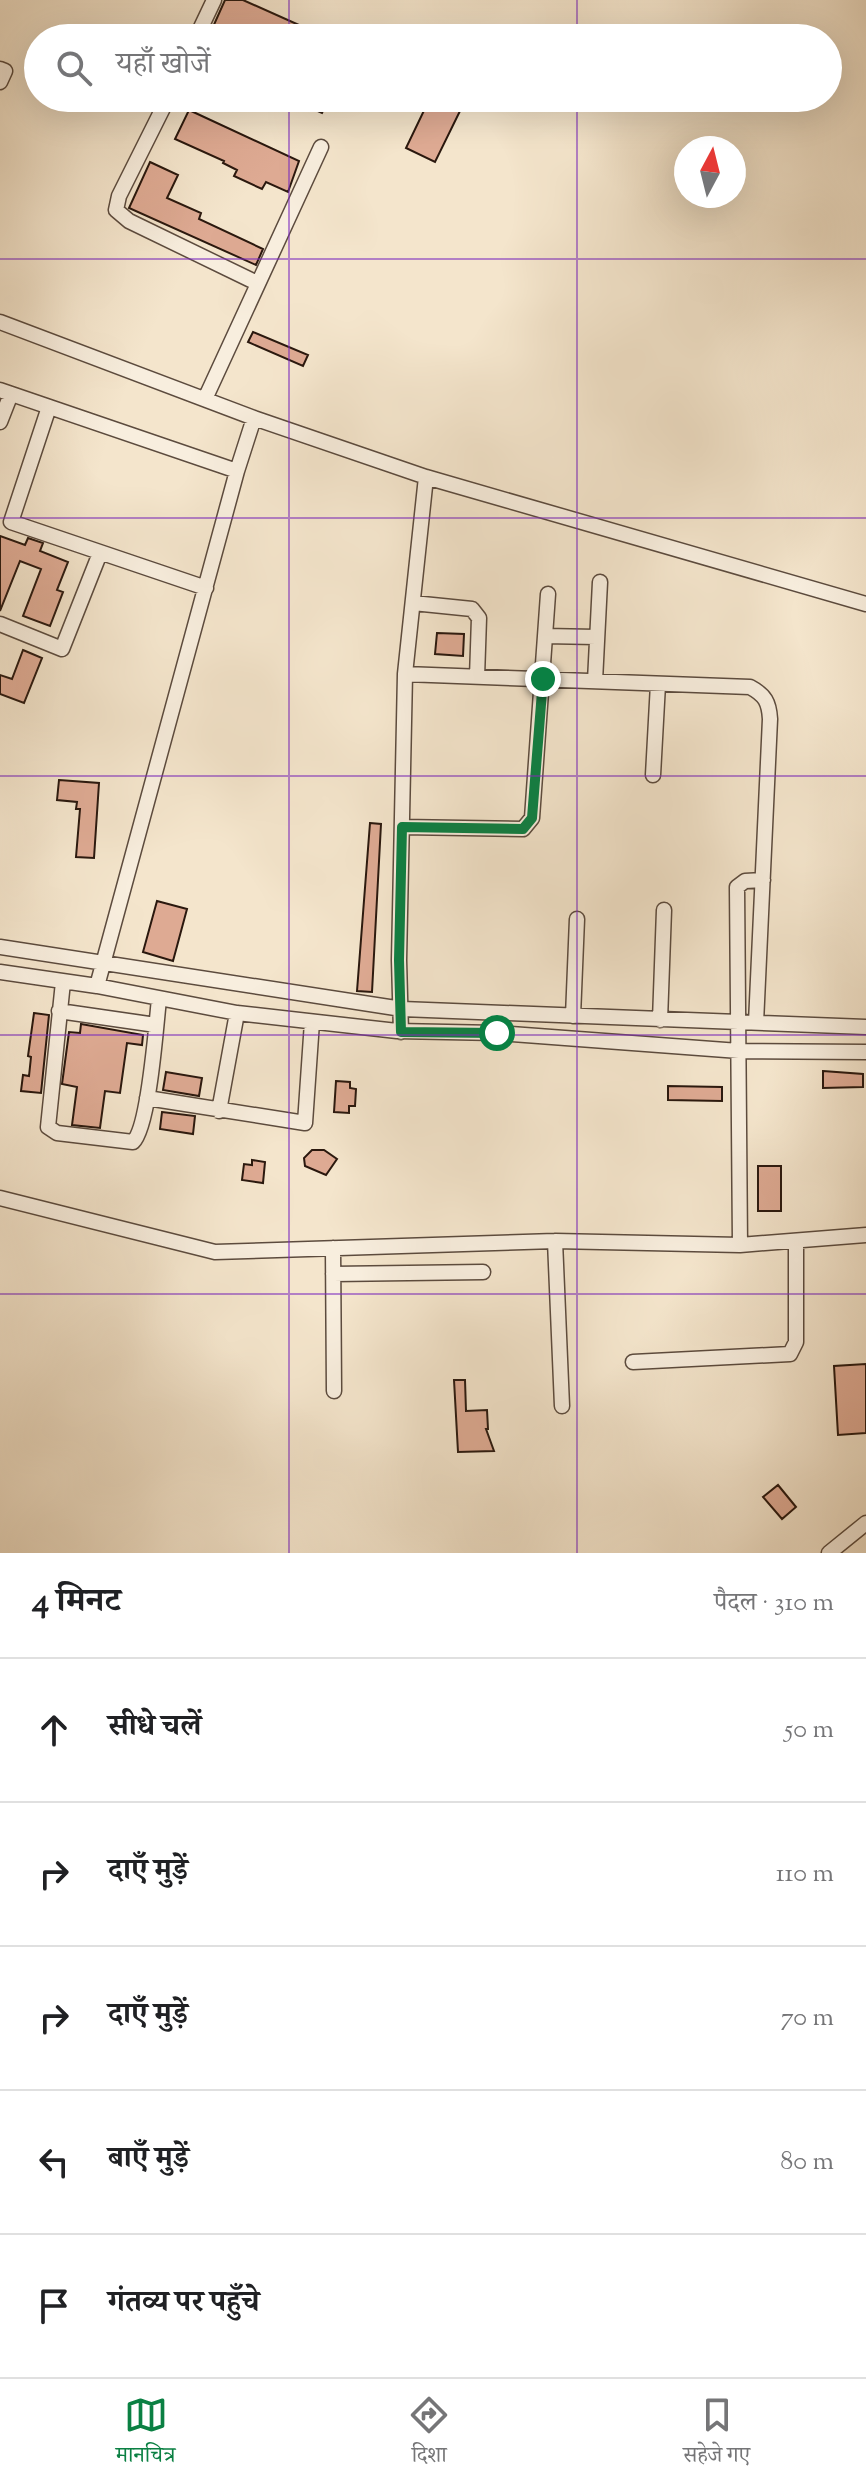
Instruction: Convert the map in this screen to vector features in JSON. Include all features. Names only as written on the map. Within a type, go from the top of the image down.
[{"type":"street","points":[[203,24],[214,0]]},
{"type":"street","points":[[0,69],[5,71],[0,82]]},
{"type":"street","points":[[161,112],[119,196],[116,210],[129,221],[257,283]]},
{"type":"street","points":[[205,399],[321,147]]},
{"type":"street","points":[[0,322],[254,418],[426,477],[866,604]]},
{"type":"street","points":[[0,422],[5,392],[237,471]]},
{"type":"street","points":[[49,407],[11,522],[206,588]]},
{"type":"street","points":[[97,986],[254,418]]},
{"type":"street","points":[[401,1032],[399,960],[405,674],[426,477]]},
{"type":"street","points":[[0,624],[62,649],[100,553]]},
{"type":"street","points":[[595,681],[600,582]]},
{"type":"street","points":[[402,827],[523,829],[529,825],[532,818],[548,594]]},
{"type":"street","points":[[413,603],[472,609],[477,613],[477,677]]},
{"type":"street","points":[[545,636],[596,637]]},
{"type":"street","points":[[405,674],[750,687],[763,694],[769,706],[770,719],[756,1023]]},
{"type":"street","points":[[653,775],[658,684]]},
{"type":"street","points":[[740,1245],[737,887],[745,881],[763,880]]},
{"type":"street","points":[[660,1020],[664,910]]},
{"type":"street","points":[[573,1016],[577,919]]},
{"type":"street","points":[[0,947],[402,1009],[866,1027]]},
{"type":"street","points":[[0,972],[97,986],[237,1013],[401,1032],[497,1033],[739,1051],[866,1052]]},
{"type":"street","points":[[63,982],[48,1127],[57,1133],[133,1142],[139,1137],[159,999]]},
{"type":"street","points":[[59,1011],[156,1025]]},
{"type":"street","points":[[219,1111],[237,1013]]},
{"type":"street","points":[[147,1098],[305,1123],[312,1022]]},
{"type":"street","points":[[0,1198],[215,1252],[555,1241],[740,1245],[866,1235]]},
{"type":"street","points":[[555,1241],[562,1406]]},
{"type":"street","points":[[633,1362],[790,1354],[796,1342],[796,1241]]},
{"type":"street","points":[[333,1248],[334,1391]]},
{"type":"street","points":[[333,1274],[483,1272]]},
{"type":"street","points":[[829,1553],[866,1523]]},
{"type":"building","points":[[225,0],[243,0],[297,24],[214,24]]},
{"type":"building","points":[[188,112],[193,112],[299,161],[288,192],[266,182],[262,189],[234,176],[237,170],[224,161],[175,139]]},
{"type":"building","points":[[423,112],[460,112],[435,162],[406,148]]},
{"type":"building","points":[[150,162],[178,175],[167,198],[201,213],[199,219],[263,249],[256,265],[129,208]]},
{"type":"building","points":[[253,332],[308,355],[303,366],[248,342]]},
{"type":"building","points":[[0,536],[25,545],[28,538],[43,543],[40,551],[68,562],[57,590],[63,592],[50,626],[23,616],[41,569],[20,561],[0,611]]},
{"type":"building","points":[[437,633],[464,634],[463,656],[435,654]]},
{"type":"building","points":[[23,650],[42,658],[24,703],[0,694],[0,675],[12,679]]},
{"type":"building","points":[[59,780],[99,783],[94,858],[76,857],[80,809],[76,809],[77,802],[57,800]]},
{"type":"building","points":[[370,823],[381,824],[372,992],[357,991]]},
{"type":"building","points":[[157,901],[187,909],[173,961],[143,952]]},
{"type":"building","points":[[34,1013],[49,1015],[41,1093],[21,1091],[23,1075],[29,1076],[31,1057],[28,1056]]},
{"type":"building","points":[[81,1024],[143,1035],[142,1045],[127,1043],[120,1093],[105,1091],[100,1128],[72,1125],[77,1087],[62,1084],[69,1032],[80,1033]]},
{"type":"building","points":[[823,1071],[863,1074],[863,1087],[823,1088]]},
{"type":"building","points":[[166,1072],[202,1078],[199,1096],[163,1090]]},
{"type":"building","points":[[336,1081],[350,1082],[350,1088],[356,1089],[355,1106],[349,1106],[349,1113],[334,1112]]},
{"type":"building","points":[[668,1086],[722,1087],[722,1101],[668,1100]]},
{"type":"building","points":[[162,1112],[195,1116],[193,1134],[160,1129]]},
{"type":"building","points":[[312,1150],[324,1150],[337,1159],[326,1175],[305,1166],[304,1158]]},
{"type":"building","points":[[252,1160],[265,1162],[263,1183],[242,1180],[244,1164],[252,1165]]},
{"type":"building","points":[[758,1166],[781,1166],[781,1211],[758,1211]]},
{"type":"building","points":[[866,1364],[866,1433],[838,1435],[834,1366]]},
{"type":"building","points":[[454,1380],[465,1380],[466,1411],[487,1410],[486,1429],[494,1451],[458,1452]]},
{"type":"building","points":[[778,1485],[796,1507],[782,1519],[763,1497]]},
{"type":"route","points":[[497,1033],[401,1032],[402,827],[523,829],[529,825],[543,679]]}]
